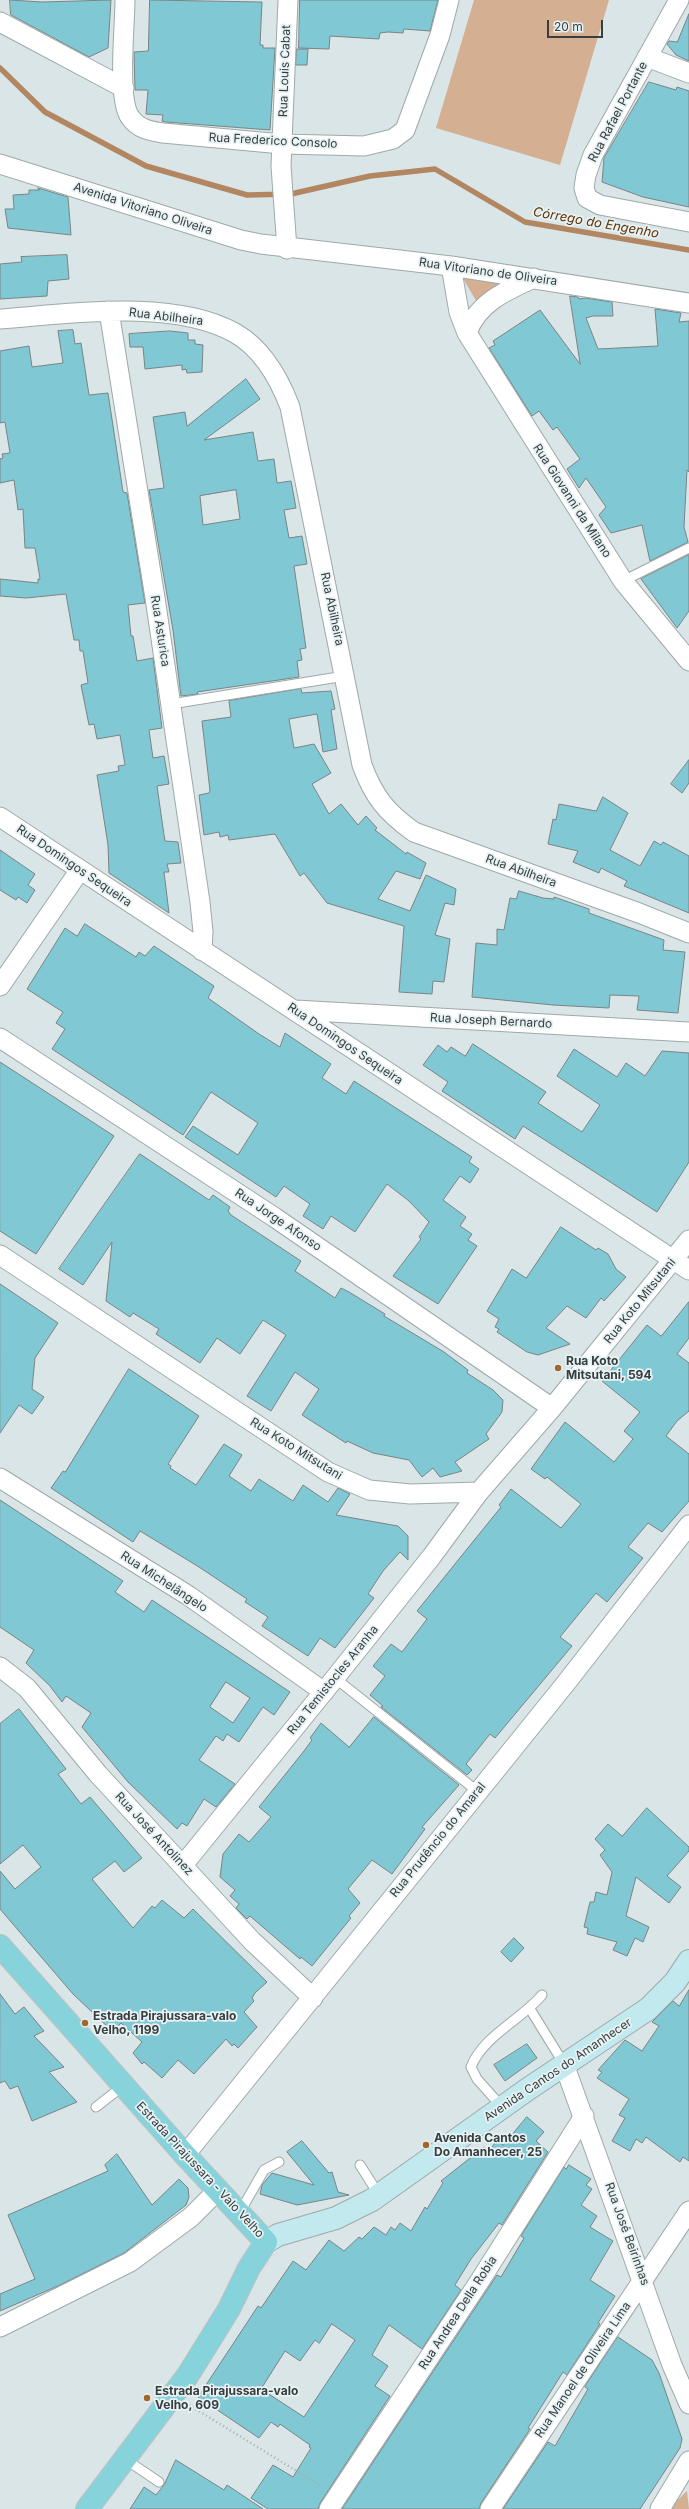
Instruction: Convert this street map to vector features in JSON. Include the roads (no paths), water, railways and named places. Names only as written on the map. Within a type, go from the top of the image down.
[{"type":"main road","name":"Estrada Pirajussara - Valo Velho","points":[[0,1946],[185,2155],[218,2191],[240,2212],[266,2242],[249,2268],[229,2309],[173,2395],[87,2509]]},
{"type":"main road","name":"Avenida Cantos do Amanhecer","points":[[266,2242],[278,2235],[318,2224],[351,2212],[379,2196],[502,2107],[648,2009],[675,1982],[689,1961]]},
{"type":"street","name":"Rua Frederico Consolo","points":[[125,0],[124,88],[129,117],[137,125],[148,130],[282,144],[379,144],[394,140],[405,130],[440,35],[449,0]]},
{"type":"street","name":"Rua Louis Cabat","points":[[287,249],[281,166],[288,0]]},
{"type":"street","name":"Rua Rafael Portante","points":[[679,0],[592,155],[584,188],[587,198],[600,205],[689,222]]},
{"type":"street","points":[[0,22],[124,88]]},
{"type":"street","points":[[647,57],[689,73]]},
{"type":"street","name":"Avenida Vitoriano Oliveira","points":[[0,164],[241,240],[287,249]]},
{"type":"street","name":"Rua Vitoriano de Oliveira","points":[[287,249],[451,266],[689,303]]},
{"type":"street","name":"Rua Giovanni da Milano","points":[[451,266],[459,312],[467,333],[623,581],[689,661]]},
{"type":"street","points":[[467,333],[476,315],[488,302],[509,289],[534,278]]},
{"type":"street","name":"Rua Abilheira","points":[[0,319],[109,311],[184,317],[213,324],[236,334],[259,353],[276,374],[290,407],[362,765],[372,790],[395,818],[414,832],[639,913],[689,933]]},
{"type":"street","name":"Rua Asturica","points":[[109,311],[171,704],[200,902],[203,932],[202,951]]},
{"type":"street","name":"Rua Domingos Sequeira","points":[[0,817],[681,1266]]},
{"type":"street","points":[[0,986],[80,870]]},
{"type":"street","name":"Rua Joseph Bernardo","points":[[294,1010],[689,1032]]},
{"type":"street","name":"Rua Jorge Afonso","points":[[0,1038],[274,1217],[552,1408]]},
{"type":"street","name":"Rua Koto Mitsutani","points":[[0,1255],[328,1472],[369,1490],[410,1494],[479,1492],[552,1408],[681,1266],[689,1240]]},
{"type":"street","name":"Rua Michelângelo","points":[[0,1478],[330,1685]]},
{"type":"street","name":"Rua Temistocles Aranha","points":[[183,1865],[330,1685],[432,1556],[479,1492]]},
{"type":"street","name":"Rua Prudêncio do Amaral","points":[[185,2155],[313,1998],[477,1791],[566,1683],[689,1525]]},
{"type":"street","name":"Rua José Antolinez","points":[[0,1667],[27,1688],[98,1774],[252,1941],[313,1998]]},
{"type":"street","name":"Rua José Beirinhas","points":[[564,2064],[643,2279],[672,2365],[689,2404]]},
{"type":"street","name":"Rua Andrea Della Robia","points":[[334,2503],[481,2279],[584,2116]]},
{"type":"street","points":[[0,2327],[130,2262],[191,2217],[218,2191]]},
{"type":"street","name":"Rua Manoel de Oliveira Lima","points":[[490,2509],[689,2211]]},
{"type":"street","points":[[660,2509],[689,2461]]},
{"type":"lane","points":[[623,581],[689,548]]},
{"type":"lane","points":[[171,704],[345,676]]},
{"type":"lane","points":[[330,1685],[477,1791]]},
{"type":"lane","points":[[502,2107],[477,2079],[471,2067],[474,2058],[498,2033],[530,2009],[542,1996]]},
{"type":"lane","points":[[530,2009],[564,2064]]},
{"type":"lane","points":[[96,2106],[123,2086]]},
{"type":"lane","points":[[240,2212],[264,2170],[279,2162]]},
{"type":"lane","points":[[360,2165],[379,2196]]},
{"type":"lane","points":[[125,2459],[160,2482]]},
{"type":"waterway","name":"Córrego do Engenho","points":[[0,68],[45,112],[146,166],[247,195],[291,194],[370,176],[435,169],[525,222],[689,250]]},
{"type":"place","name":"Rua Koto Mitsutani, 594","points":[[558,1368]]},
{"type":"place","name":"Estrada Pirajussara-valo Velho, 1199","points":[[85,2023]]},
{"type":"place","name":"Avenida Cantos Do Amanhecer, 25","points":[[426,2145]]},
{"type":"place","name":"Estrada Pirajussara-valo Velho, 609","points":[[147,2398]]}]
